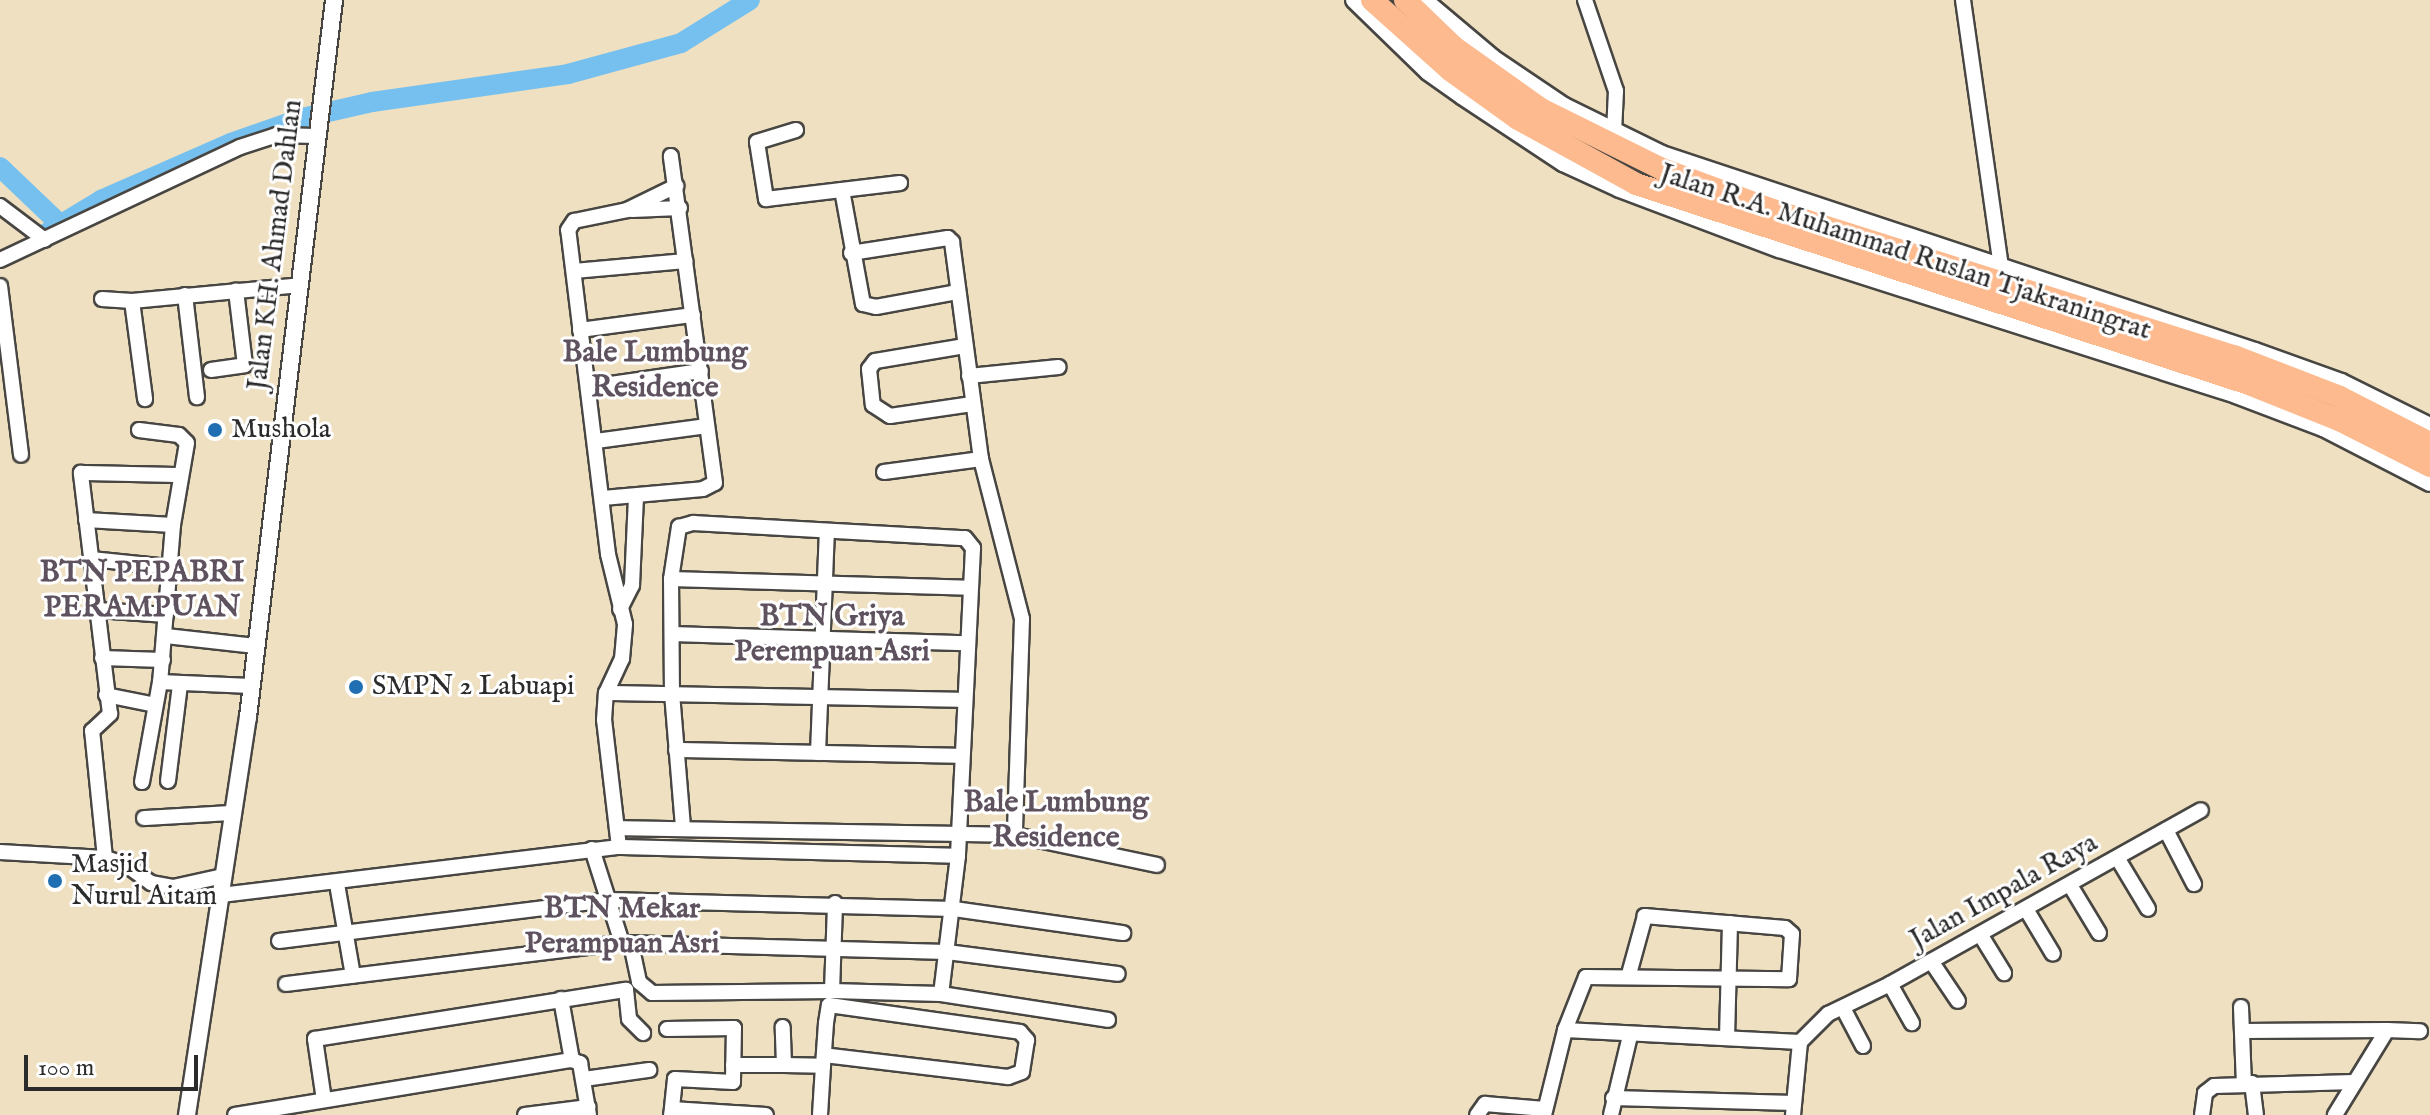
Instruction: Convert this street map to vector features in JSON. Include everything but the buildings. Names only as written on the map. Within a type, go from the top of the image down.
[{"type":"highway","name":"Jalan R.A. Muhammad Ruslan Tjakraningrat","points":[[1372,0],[1450,70],[1518,119],[1636,184],[2249,384],[2339,420],[2430,466]]},
{"type":"highway","name":"Jalan R.A. Muhammad Ruslan Tjakraningrat","points":[[1405,0],[1454,47],[1541,109],[1662,169],[1773,210],[2234,356],[2340,397],[2430,443]]},
{"type":"street","name":"Jalan KH. Ahmad Dahlan","points":[[187,1115],[251,686],[334,0]]},
{"type":"street","name":"Jalan R.A. Muhammad Ruslan Tjakraningrat","points":[[1354,0],[1428,72],[1563,163],[1620,189],[1779,249],[2236,395],[2323,428],[2430,483]]},
{"type":"street","name":"Jalan R.A. Muhammad Ruslan Tjakraningrat","points":[[1424,0],[1493,58],[1614,132],[1719,175],[2284,361],[2430,426]]},
{"type":"street","points":[[1585,0],[1616,91],[1614,132]]},
{"type":"street","points":[[1963,0],[2001,268]]},
{"type":"street","points":[[0,260],[123,198],[240,147],[276,135],[317,130]]},
{"type":"street","points":[[796,130],[757,142],[764,197],[900,183]]},
{"type":"street","points":[[603,498],[714,485],[671,156]]},
{"type":"street","points":[[627,210],[676,186]]},
{"type":"street","points":[[842,190],[859,298],[867,307],[957,292]]},
{"type":"street","points":[[0,206],[44,239]]},
{"type":"street","points":[[619,847],[604,720],[606,693],[625,645],[580,330],[570,223],[627,210],[680,208]]},
{"type":"street","points":[[851,253],[948,238],[981,459],[1022,619],[1015,835]]},
{"type":"street","points":[[574,271],[686,261]]},
{"type":"street","points":[[102,299],[132,301],[300,285]]},
{"type":"street","points":[[0,286],[21,455]]},
{"type":"street","points":[[211,370],[245,365],[236,291]]},
{"type":"street","points":[[185,295],[197,397]]},
{"type":"street","points":[[132,301],[145,399]]},
{"type":"street","points":[[580,330],[693,315]]},
{"type":"street","points":[[965,346],[875,361],[869,369],[873,405],[890,416],[972,404]]},
{"type":"street","points":[[969,376],[1059,367]]},
{"type":"street","points":[[590,387],[701,371]]},
{"type":"street","points":[[596,441],[707,426]]},
{"type":"street","points":[[139,430],[186,439],[173,525],[163,660],[142,782]]},
{"type":"street","points":[[884,472],[981,459]]},
{"type":"street","points":[[105,858],[92,731],[110,714],[86,520],[84,472],[180,475]]},
{"type":"street","points":[[620,609],[632,585],[636,496]]},
{"type":"street","points":[[86,520],[173,525]]},
{"type":"street","points":[[683,827],[672,693],[671,579],[675,533],[688,523],[965,538],[973,548],[965,643],[958,856],[954,909],[941,994]]},
{"type":"street","points":[[818,753],[827,532]]},
{"type":"street","points":[[91,559],[169,567]]},
{"type":"street","points":[[671,579],[969,588]]},
{"type":"street","points":[[98,610],[166,615]]},
{"type":"street","points":[[672,634],[965,643]]},
{"type":"street","points":[[166,636],[255,646]]},
{"type":"street","points":[[102,658],[163,660]]},
{"type":"street","points":[[160,682],[251,686]]},
{"type":"street","points":[[168,781],[180,684]]},
{"type":"street","points":[[606,693],[820,694],[963,700]]},
{"type":"street","points":[[106,695],[155,705]]},
{"type":"street","points":[[676,750],[961,756]]},
{"type":"street","name":"Jalan Impala Raya","points":[[1800,1042],[1828,1014],[1890,984],[2201,810]]},
{"type":"street","points":[[144,818],[232,813]]},
{"type":"street","points":[[617,828],[1015,835],[1157,865]]},
{"type":"street","points":[[2166,830],[2194,884]]},
{"type":"street","points":[[221,895],[337,884],[619,847],[958,856]]},
{"type":"street","points":[[592,849],[639,982],[652,993],[832,991],[941,994],[1108,1020]]},
{"type":"street","points":[[0,852],[105,858],[125,864],[159,886],[223,876]]},
{"type":"street","points":[[2118,859],[2148,909]]},
{"type":"street","points":[[337,884],[353,976]]},
{"type":"street","points":[[2070,885],[2099,933]]},
{"type":"street","points":[[279,941],[609,900],[835,903],[954,909],[1123,933]]},
{"type":"street","points":[[832,991],[835,903]]},
{"type":"street","points":[[2026,909],[2053,954]]},
{"type":"street","points":[[1479,1110],[1545,1112],[1565,1030],[1582,981],[1596,974],[1787,979],[1793,974],[1788,929],[1644,916],[1629,974]]},
{"type":"street","points":[[1727,1038],[1730,923]]},
{"type":"street","points":[[1980,934],[2004,973]]},
{"type":"street","points":[[286,984],[626,944],[947,952],[1118,974]]},
{"type":"street","points":[[1931,961],[1958,1001]]},
{"type":"street","points":[[1890,984],[1912,1023]]},
{"type":"street","points":[[324,1100],[315,1039],[626,990],[629,1019],[643,1033]]},
{"type":"street","points":[[561,999],[572,1060]]},
{"type":"street","points":[[733,1065],[823,1061],[1008,1077],[1017,1076],[1025,1065],[1027,1040],[1020,1032],[835,1004],[827,1010],[823,1061],[820,1115]]},
{"type":"street","points":[[2241,1007],[2248,1083],[2256,1115]]},
{"type":"street","points":[[1843,1008],[1863,1046]]},
{"type":"street","points":[[783,1027],[784,1065]]},
{"type":"street","points":[[667,1029],[734,1028],[733,1082],[675,1079],[671,1112],[766,1115]]},
{"type":"street","points":[[1565,1030],[1630,1036],[1800,1042],[1794,1109],[1732,1108],[1613,1098]]},
{"type":"street","points":[[2335,1115],[2387,1030]]},
{"type":"street","points":[[2242,1031],[2420,1031]]},
{"type":"street","points":[[1611,1115],[1630,1036]]},
{"type":"street","points":[[235,1115],[572,1060],[580,1063],[588,1111],[525,1115]]},
{"type":"street","points":[[584,1079],[649,1070]]},
{"type":"street","points":[[2197,1113],[2210,1088],[2248,1083],[2354,1082]]},
{"type":"waterway","points":[[45,234],[101,200],[231,143],[302,118],[372,102],[568,74],[681,43],[750,0]]},
{"type":"waterway","points":[[0,167],[61,225]]},
{"type":"place","name":"Mushola","points":[[215,430]]},
{"type":"place","name":"SMPN 2 Labuapi","points":[[356,687]]},
{"type":"place","name":"Masjid Nurul Aitam","points":[[55,881]]},
{"type":"district","name":"Bale Lumbung Residence","points":[[655,370]]},
{"type":"district","name":"BTN PEPABRI PERAMPUAN","points":[[142,590]]},
{"type":"district","name":"BTN Griya Perempuan Asri","points":[[832,634]]},
{"type":"district","name":"Bale Lumbung Residence","points":[[1056,820]]},
{"type":"district","name":"BTN Mekar Perampuan Asri","points":[[622,926]]}]
